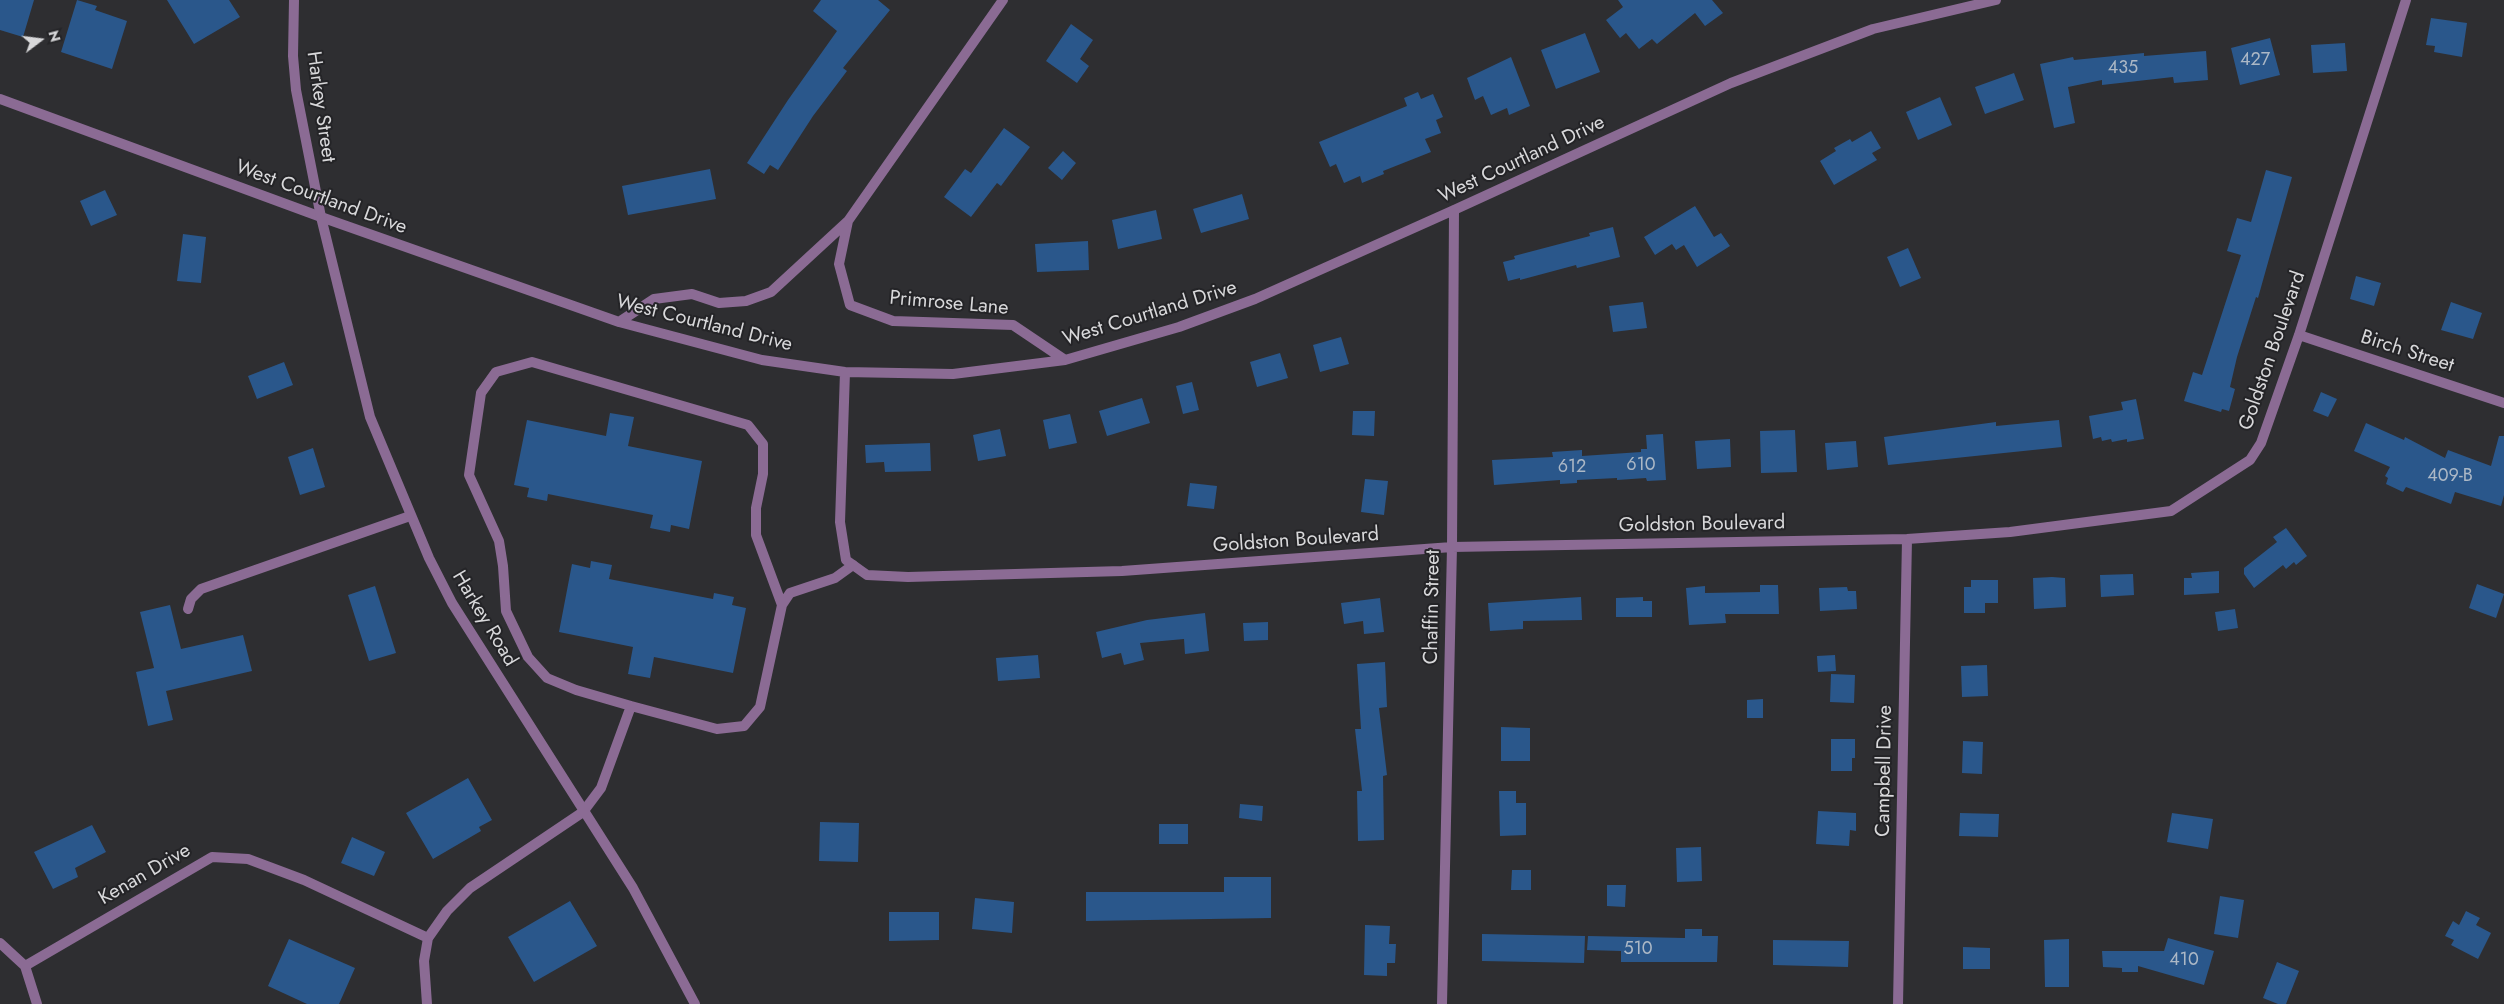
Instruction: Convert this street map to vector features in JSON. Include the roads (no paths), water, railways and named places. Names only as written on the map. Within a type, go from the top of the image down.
[{"type":"street","name":"Harkey Street","points":[[294,0],[293,56],[296,90],[321,217]]},
{"type":"street","name":"Primrose Lane","points":[[619,322],[654,299],[692,294],[718,303],[746,301],[771,292],[848,221],[1003,0]]},
{"type":"street","name":"West Courtland Drive","points":[[0,99],[321,217],[619,322],[762,360],[845,372],[953,374],[1065,360],[1179,327],[1246,302],[1454,210],[1731,82],[1873,29],[1996,0]]},
{"type":"street","name":"Goldston Boulevard","points":[[853,565],[867,575],[908,577],[1113,571],[1452,547],[1907,540],[2010,532],[2171,511],[2250,460],[2261,443],[2299,334],[2406,0]]},
{"type":"street","name":"Chaffin Street","points":[[1442,1004],[1452,547],[1454,210]]},
{"type":"street","name":"Harkey Road","points":[[321,217],[370,418],[410,516],[452,603],[633,888],[695,1004]]},
{"type":"street","name":"Primrose Lane","points":[[848,221],[839,264],[850,305],[893,321],[1014,325],[1065,360]]},
{"type":"street","name":"Birch Street","points":[[2299,334],[2504,402]]},
{"type":"street","points":[[782,605],[756,535],[756,508],[763,474],[763,444],[748,425],[532,362],[496,372],[481,393],[468,475],[499,541],[506,611],[528,657],[547,678],[576,690],[717,728],[744,726],[760,706],[782,605],[790,593],[835,578],[853,565],[846,560],[840,522],[845,372]]},
{"type":"street","points":[[188,609],[191,599],[201,589],[410,516]]},
{"type":"street","name":"Campbell Drive","points":[[1898,1004],[1907,540]]},
{"type":"street","points":[[427,1004],[424,961],[428,938],[447,911],[470,888],[583,812],[601,788],[631,706]]},
{"type":"street","name":"Kenan Drive","points":[[25,966],[212,857],[248,859],[304,880],[428,938]]},
{"type":"street","points":[[0,943],[25,966],[37,1004]]}]
